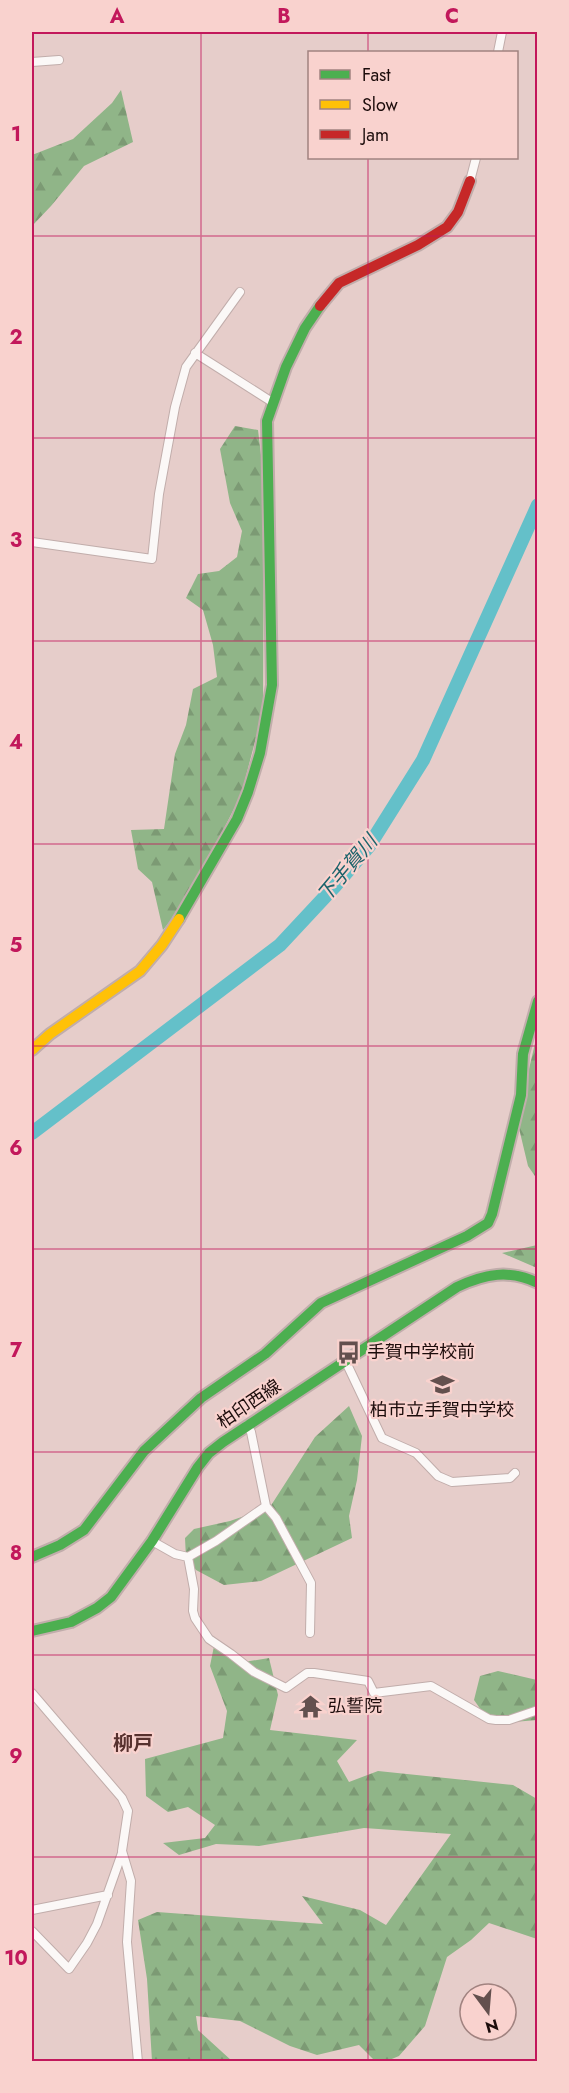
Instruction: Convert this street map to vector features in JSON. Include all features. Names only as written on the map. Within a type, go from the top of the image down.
[{"type":"street","points":[[498,51],[502,32]]},
{"type":"street","points":[[32,62],[59,60]]},
{"type":"street","points":[[32,1050],[50,1034],[140,971],[152,960],[165,943],[206,874],[248,792],[266,723],[272,685],[267,421],[272,402],[305,330],[330,292],[347,278],[415,247],[443,230],[456,216],[476,159]]},
{"type":"street","points":[[32,542],[153,559],[159,494],[175,406],[186,367],[240,292]]},
{"type":"street","points":[[195,353],[272,402]]},
{"type":"street","points":[[32,1557],[60,1545],[84,1530],[144,1451],[201,1398],[265,1353],[321,1303],[468,1236],[488,1223],[521,1095],[523,1054],[537,1001]]},
{"type":"street","name":"柏印西線","points":[[32,1631],[71,1622],[98,1608],[111,1597],[123,1584],[209,1453],[247,1425],[472,1279],[485,1275],[509,1273],[537,1283]]},
{"type":"street","points":[[345,1360],[382,1438],[416,1453],[445,1480],[452,1482],[510,1478],[515,1473]]},
{"type":"street","points":[[247,1425],[251,1432],[266,1506],[276,1518],[311,1584],[310,1633]]},
{"type":"street","points":[[152,1541],[175,1554],[188,1557],[216,1541],[266,1506]]},
{"type":"street","points":[[188,1557],[194,1589],[193,1611],[209,1639],[254,1672],[286,1688],[307,1673],[368,1681],[374,1693],[431,1686],[489,1719],[509,1720],[537,1710]]},
{"type":"street","points":[[32,1694],[122,1798],[128,1811],[122,1851],[108,1894],[87,1943],[69,1969],[32,1931]]},
{"type":"street","points":[[122,1851],[131,1881],[127,1942],[138,2061]]},
{"type":"street","points":[[32,1910],[108,1894]]},
{"type":"green space","points":[[121,90],[133,142],[84,166],[32,226],[32,155],[73,139],[112,103]]},
{"type":"green space","points":[[235,426],[258,430],[264,480],[263,711],[241,795],[199,878],[163,930],[152,882],[138,869],[131,830],[164,829],[175,754],[186,725],[193,689],[217,677],[213,645],[203,610],[186,598],[198,574],[219,571],[237,557],[242,531],[230,503],[220,449]]},
{"type":"green space","points":[[537,1035],[537,1179],[528,1166],[517,1120]]},
{"type":"green space","points":[[537,1245],[537,1268],[502,1253]]},
{"type":"green space","points":[[349,1406],[362,1436],[357,1480],[349,1516],[352,1538],[261,1581],[224,1585],[196,1570],[186,1558],[185,1538],[194,1529],[230,1521],[270,1507],[315,1437]]},
{"type":"green space","points":[[214,1646],[244,1662],[269,1658],[278,1695],[270,1730],[357,1740],[337,1761],[349,1782],[378,1771],[513,1785],[537,1799],[537,1939],[489,1923],[471,1940],[447,1957],[425,2026],[399,2056],[387,2061],[375,2061],[359,2045],[317,2055],[290,2046],[240,2021],[196,2016],[198,2030],[232,2061],[152,2061],[147,1979],[138,1920],[157,1912],[323,1924],[302,1896],[360,1910],[386,1925],[451,1834],[364,1828],[259,1846],[216,1844],[179,1855],[163,1843],[205,1838],[215,1825],[188,1807],[168,1812],[146,1796],[145,1759],[223,1738],[227,1711],[210,1666]]},
{"type":"green space","points":[[498,1671],[537,1680],[537,1720],[491,1724],[474,1700],[480,1676]]},
{"type":"waterway","name":"下手賀川","points":[[32,1133],[280,945],[369,846],[423,760],[538,505]]},
{"type":"traffic: fast","points":[[179,919],[237,819],[260,753],[272,685],[267,421],[286,367],[305,328],[320,306]]},
{"type":"traffic: fast","points":[[32,1557],[60,1545],[84,1530],[144,1451],[201,1398],[265,1354],[321,1303],[467,1236],[488,1223],[521,1095],[523,1054],[538,1001]]},
{"type":"traffic: fast","points":[[32,1631],[71,1622],[97,1608],[111,1597],[152,1541],[198,1467],[209,1453],[223,1442],[457,1287],[477,1279],[497,1275],[517,1276],[538,1283]]},
{"type":"traffic: slow","points":[[32,1050],[50,1034],[140,971],[162,945],[179,919]]},
{"type":"traffic: jam","points":[[320,306],[339,283],[418,245],[447,227],[458,212],[470,181]]},
{"type":"place","name":"手賀中学校前","points":[[349,1352]]},
{"type":"place","name":"柏市立手賀中学校","points":[[442,1384]]},
{"type":"place","name":"弘誓院","points":[[310,1706]]},
{"type":"district","name":"柳戸","points":[[133,1743]]}]
